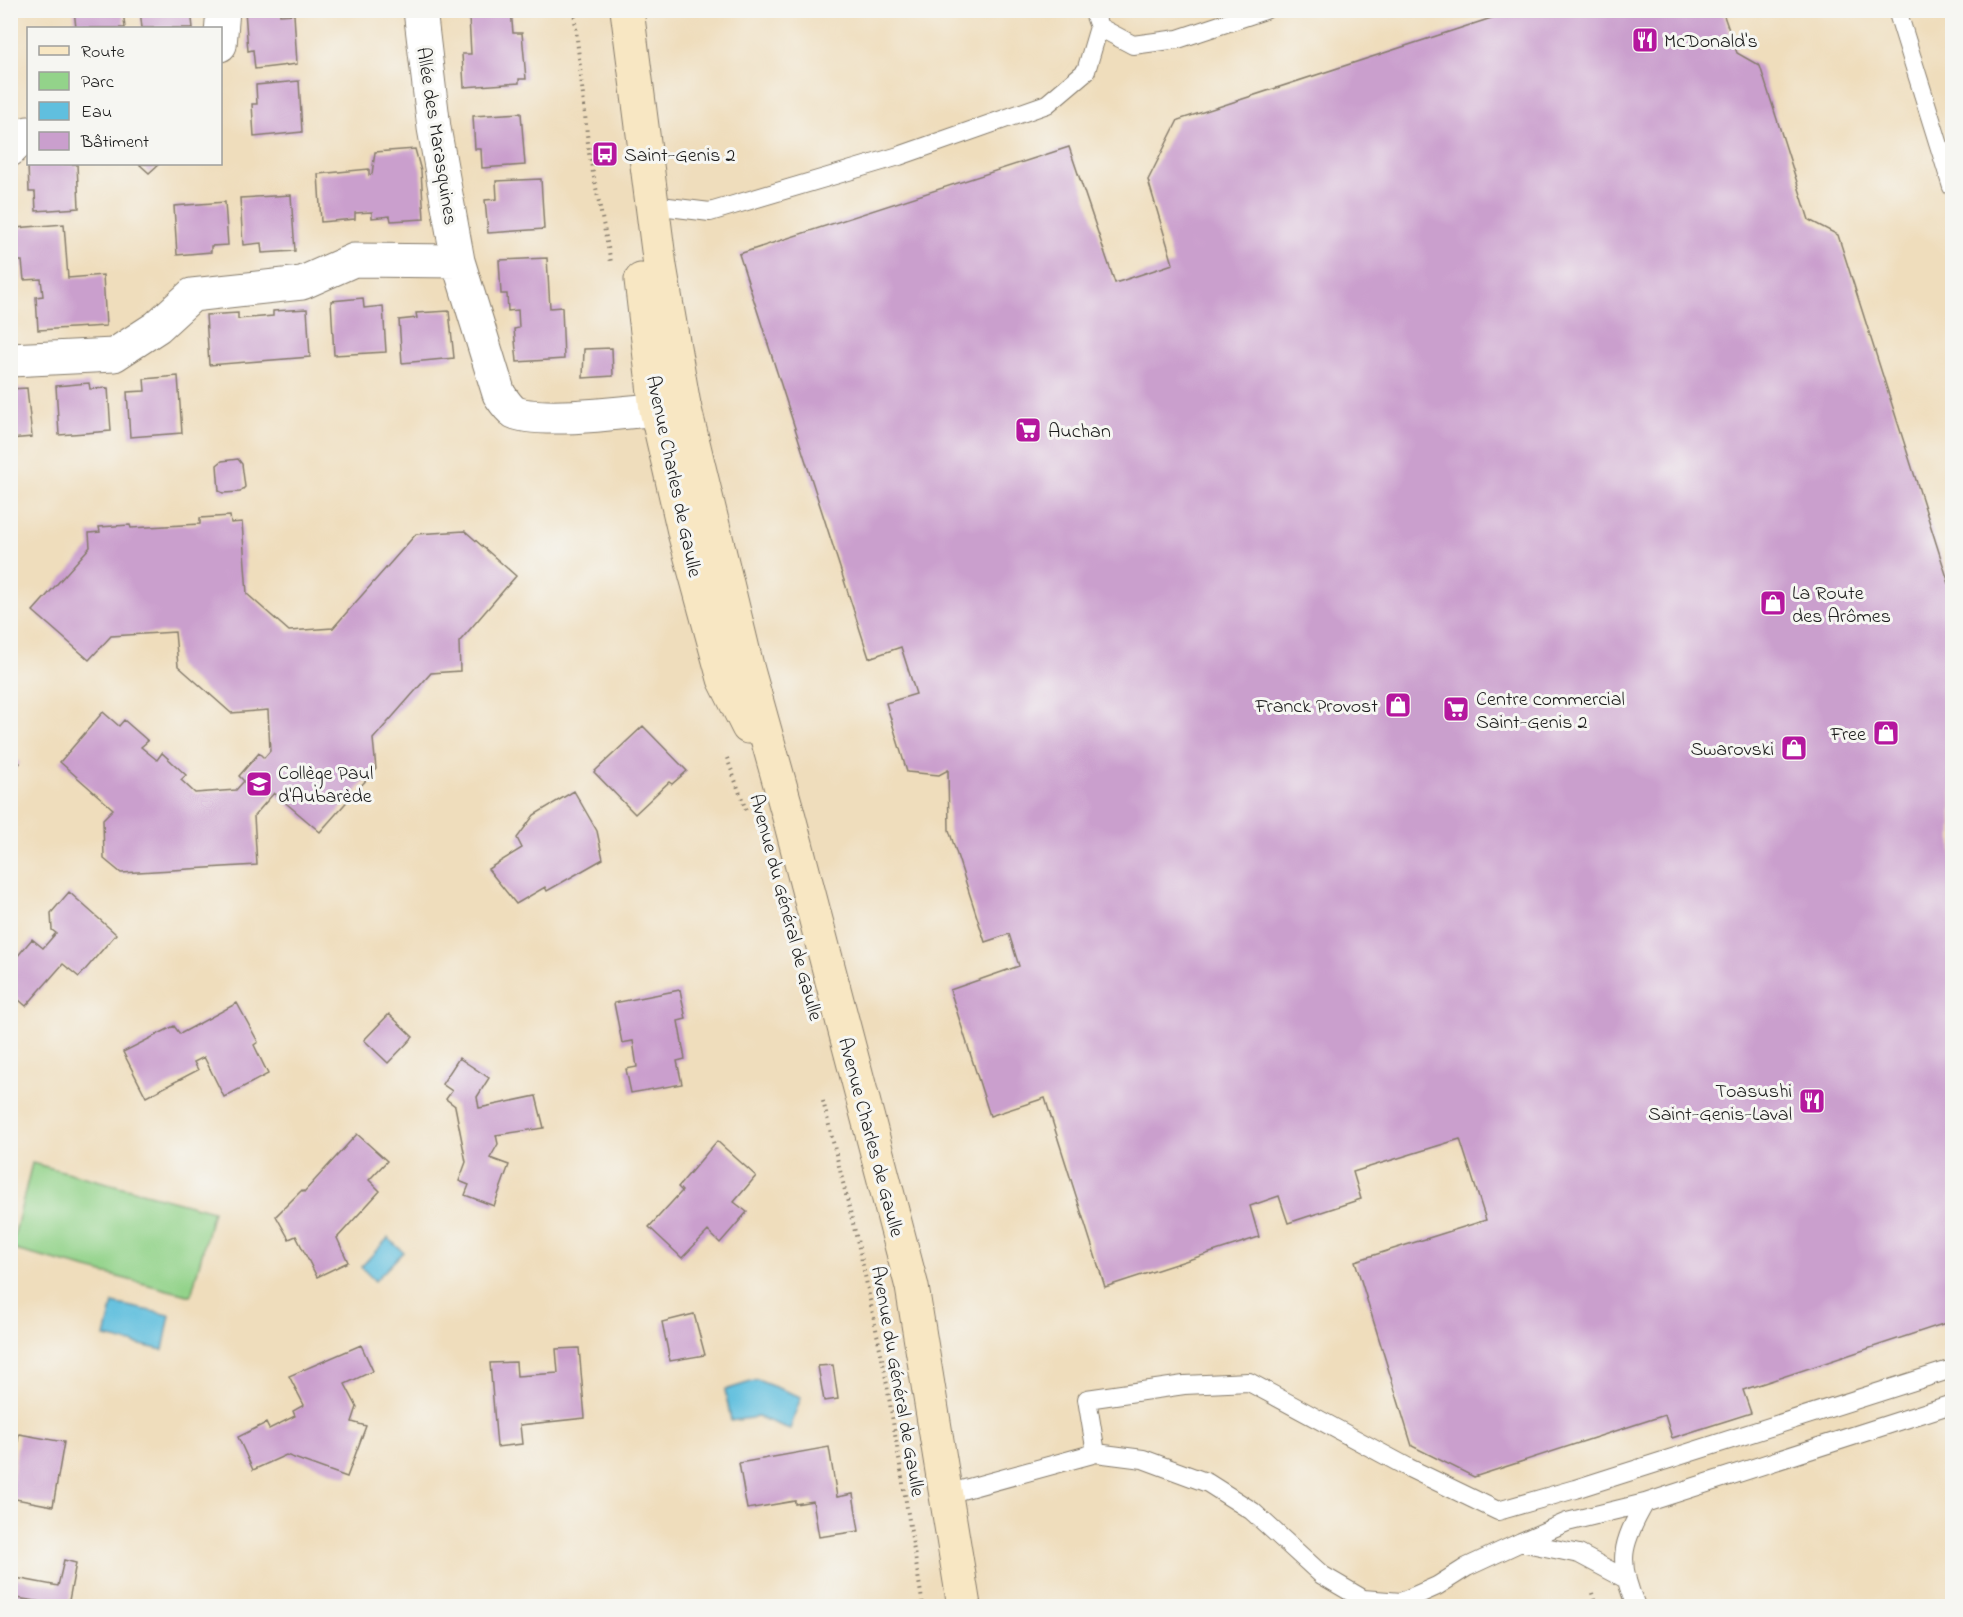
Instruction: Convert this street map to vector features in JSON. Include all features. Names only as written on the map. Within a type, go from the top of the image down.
[{"type":"street","points":[[222,27],[223,10]]},
{"type":"street","name":"Allée des Marasquines","points":[[420,10],[434,128],[458,261],[499,394],[512,411],[529,417],[670,407]]},
{"type":"street","name":"Avenue Charles de Gaulle","points":[[604,10],[670,407],[702,489],[912,1287],[964,1606]]},
{"type":"street","name":"Avenue Charles de Gaulle","points":[[627,10],[660,266],[670,407]]},
{"type":"street","points":[[10,150],[27,134]]},
{"type":"street","points":[[10,360],[114,355],[158,327],[192,295],[302,283],[354,260],[458,261]]},
{"type":"street","name":"Avenue Charles de Gaulle","points":[[947,1494],[983,1606]]},
{"type":"lane","points":[[652,205],[710,212],[898,156],[1047,104],[1086,71],[1096,19],[1132,45],[1178,39],[1265,10]]},
{"type":"lane","points":[[1897,10],[1953,187]]},
{"type":"lane","points":[[1096,1453],[1087,1399],[1184,1385],[1249,1382],[1409,1468],[1498,1510],[1953,1369]]},
{"type":"lane","points":[[947,1494],[1096,1453],[1143,1459],[1208,1483],[1252,1511],[1322,1575],[1363,1599],[1401,1602],[1437,1586],[1467,1568],[1567,1522],[1645,1503],[1953,1404]]},
{"type":"lane","points":[[1636,1606],[1624,1578],[1624,1550],[1630,1528],[1645,1503]]},
{"type":"lane","points":[[1521,1542],[1579,1554],[1624,1578]]},
{"type":"path","points":[[574,10],[590,153],[613,273]]},
{"type":"path","name":"Avenue du Général de Gaulle","points":[[725,752],[750,818]]},
{"type":"path","name":"Avenue du Général de Gaulle","points":[[821,1096],[861,1256],[885,1373],[923,1606]]},
{"type":"green space","points":[[32,1163],[213,1211],[191,1296],[11,1249]]},
{"type":"water","points":[[388,1238],[403,1252],[375,1281],[361,1267]]},
{"type":"water","points":[[113,1303],[170,1315],[163,1350],[105,1337]]},
{"type":"water","points":[[757,1380],[801,1397],[790,1429],[758,1417],[731,1421],[725,1390]]},
{"type":"building","points":[[74,10],[123,10],[125,27],[76,27]]},
{"type":"building","points":[[140,10],[191,10],[193,27],[142,27]]},
{"type":"building","points":[[245,10],[279,10],[280,15],[294,14],[297,64],[255,69],[253,50],[248,51]]},
{"type":"building","points":[[463,10],[511,10],[513,33],[522,33],[526,79],[519,79],[519,83],[464,87],[462,54],[471,54],[469,17],[463,18]]},
{"type":"building","name":"Centre commercial Saint-Genis 2","points":[[1516,10],[1722,10],[1737,53],[1760,66],[1809,220],[1838,235],[1952,593],[1952,1321],[1743,1390],[1751,1413],[1672,1438],[1665,1415],[1474,1477],[1412,1446],[1355,1261],[1486,1220],[1460,1139],[1353,1172],[1361,1199],[1288,1223],[1279,1196],[1250,1206],[1259,1237],[1105,1287],[1045,1098],[990,1116],[950,990],[1019,966],[1009,934],[985,942],[949,830],[948,770],[939,775],[907,772],[886,703],[916,694],[901,647],[869,658],[739,254],[1069,147],[1115,283],[1173,264],[1148,180],[1178,120]]},
{"type":"building","points":[[299,81],[302,132],[254,137],[252,104],[257,104],[256,85]]},
{"type":"building","points":[[521,113],[525,165],[482,168],[481,149],[475,149],[473,116]]},
{"type":"building","points":[[415,149],[421,171],[424,219],[391,221],[390,216],[372,218],[372,212],[355,213],[355,219],[321,222],[318,174],[369,169],[369,175],[372,174],[375,152]]},
{"type":"building","points":[[28,165],[77,165],[79,208],[36,211],[35,192],[29,192]]},
{"type":"building","points":[[140,165],[158,165],[149,173]]},
{"type":"building","points":[[541,179],[544,229],[488,233],[485,200],[497,199],[496,181]]},
{"type":"building","points":[[291,195],[295,251],[262,253],[261,243],[243,245],[240,198]]},
{"type":"building","points":[[225,202],[228,245],[211,246],[211,252],[177,255],[174,206]]},
{"type":"building","points":[[64,224],[68,278],[103,275],[106,326],[38,330],[36,297],[43,296],[41,279],[24,280],[22,261],[18,261],[15,228]]},
{"type":"building","points":[[547,258],[550,308],[562,307],[564,359],[517,362],[514,329],[519,328],[518,310],[508,311],[507,294],[501,294],[499,260]]},
{"type":"building","points":[[363,298],[364,308],[383,306],[386,352],[334,355],[331,301]]},
{"type":"building","points":[[307,309],[310,357],[209,365],[206,315],[238,313],[238,319],[273,316],[273,311]]},
{"type":"building","points":[[449,311],[454,358],[402,363],[399,320],[417,318],[416,313]]},
{"type":"building","points":[[612,348],[613,376],[583,378],[584,349]]},
{"type":"building","points":[[178,376],[182,433],[130,437],[127,392],[145,391],[144,379]]},
{"type":"building","points":[[89,383],[90,389],[108,388],[111,431],[59,435],[56,386]]},
{"type":"building","points":[[27,388],[32,437],[10,439],[10,389]]},
{"type":"building","points":[[238,459],[242,464],[245,487],[240,492],[223,493],[219,491],[217,465],[222,461]]},
{"type":"building","points":[[230,516],[231,523],[242,522],[247,594],[289,631],[333,628],[416,534],[465,531],[516,576],[459,642],[460,671],[431,673],[373,739],[376,769],[320,832],[274,793],[254,816],[257,865],[121,873],[104,859],[103,819],[113,809],[60,762],[103,712],[119,726],[124,720],[148,741],[141,747],[157,760],[162,753],[186,775],[181,780],[195,793],[236,790],[244,781],[239,776],[259,753],[264,758],[270,751],[268,710],[231,713],[178,666],[175,632],[111,636],[89,660],[33,611],[90,547],[89,533],[100,532],[99,527],[130,525],[131,528],[200,524],[200,518]]},
{"type":"building","points":[[643,726],[687,771],[672,784],[669,782],[635,814],[594,772]]},
{"type":"building","points":[[10,755],[20,763],[10,774]]},
{"type":"building","points":[[574,791],[597,831],[603,859],[547,891],[545,887],[516,904],[488,869],[522,848],[517,838],[534,815]]},
{"type":"building","points":[[69,892],[116,934],[79,977],[63,964],[26,1006],[12,994],[10,997],[10,954],[16,958],[32,939],[43,948],[56,933],[52,930],[51,913]]},
{"type":"building","points":[[680,990],[686,1019],[678,1021],[685,1059],[677,1061],[682,1084],[631,1093],[626,1069],[637,1067],[633,1041],[622,1043],[614,1003]]},
{"type":"building","points":[[237,1003],[258,1042],[254,1045],[268,1074],[224,1097],[204,1057],[194,1062],[198,1070],[146,1097],[123,1052],[174,1026],[180,1034]]},
{"type":"building","points":[[389,1014],[413,1037],[388,1063],[364,1040]]},
{"type":"building","points":[[459,1058],[489,1078],[477,1097],[479,1108],[536,1096],[544,1128],[496,1135],[498,1144],[490,1158],[509,1165],[494,1206],[465,1195],[469,1185],[459,1181],[466,1162],[455,1106],[446,1099],[452,1091],[442,1084]]},
{"type":"building","points":[[357,1134],[387,1161],[369,1180],[380,1191],[337,1238],[348,1262],[317,1277],[296,1236],[289,1239],[276,1216],[302,1190],[304,1192]]},
{"type":"building","points":[[717,1141],[756,1176],[734,1202],[747,1212],[720,1243],[708,1231],[682,1258],[649,1227],[682,1191],[678,1187]]},
{"type":"building","points":[[694,1314],[705,1355],[670,1361],[662,1322]]},
{"type":"building","points":[[361,1345],[373,1371],[345,1384],[357,1407],[352,1422],[366,1426],[347,1477],[286,1455],[253,1470],[238,1437],[266,1423],[269,1429],[295,1416],[293,1411],[304,1405],[289,1376]]},
{"type":"building","points":[[579,1348],[585,1418],[520,1425],[522,1444],[497,1447],[490,1363],[516,1362],[517,1376],[558,1373],[556,1349]]},
{"type":"building","points":[[833,1365],[838,1399],[824,1401],[818,1366]]},
{"type":"building","points":[[19,1434],[64,1442],[53,1506],[10,1498]]},
{"type":"building","points":[[829,1447],[837,1497],[853,1494],[859,1531],[819,1537],[813,1501],[795,1504],[795,1501],[747,1509],[739,1463]]},
{"type":"building","points":[[64,1560],[76,1563],[68,1606],[10,1597],[10,1577],[58,1586]]},
{"type":"building","points":[[566,1602],[567,1606],[543,1606],[543,1605]]},
{"type":"place","name":"McDonald's","points":[[1645,40]]},
{"type":"place","name":"Saint-Genis 2","points":[[605,154]]},
{"type":"place","name":"Auchan","points":[[1028,430]]},
{"type":"place","name":"La Route des Arômes","points":[[1773,603]]},
{"type":"place","name":"Franck Provost","points":[[1398,705]]},
{"type":"place","name":"Centre commercial Saint-Genis 2","points":[[1456,709]]},
{"type":"place","name":"Free","points":[[1886,733]]},
{"type":"place","name":"Swarovski","points":[[1794,748]]},
{"type":"place","name":"Collège Paul d'Aubarède","points":[[259,784]]},
{"type":"place","name":"Toasushi Saint-Genis-Laval","points":[[1812,1101]]}]
